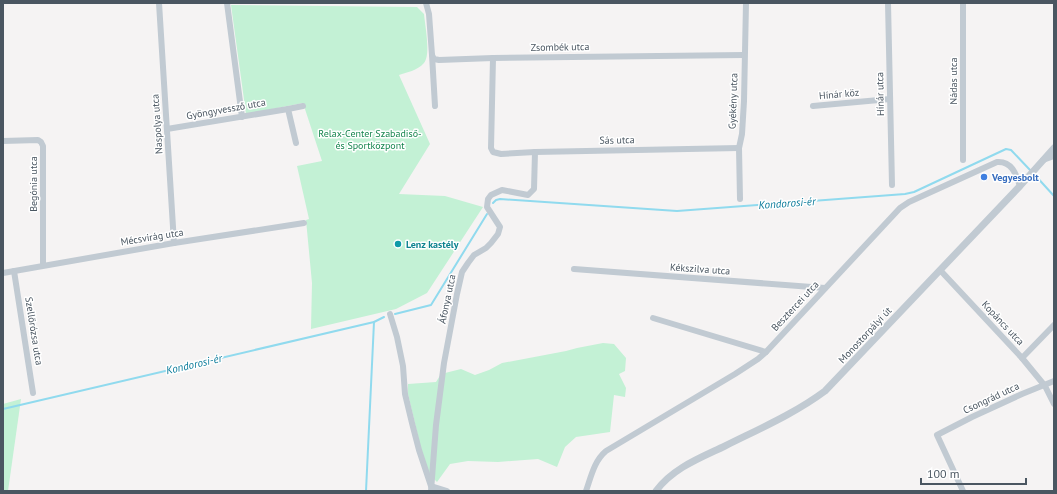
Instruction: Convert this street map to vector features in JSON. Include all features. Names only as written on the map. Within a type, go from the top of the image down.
[{"type":"street","name":"Naspolya utca","points":[[159,3],[174,243]]},
{"type":"street","points":[[227,3],[242,117]]},
{"type":"street","points":[[426,3],[429,14],[435,106]]},
{"type":"street","name":"Gyékény utca","points":[[740,199],[739,148],[742,134],[746,3]]},
{"type":"street","name":"Hínár utca","points":[[888,3],[892,185]]},
{"type":"street","name":"Nádas utca","points":[[963,3],[963,160]]},
{"type":"street","name":"Zsombék utca","points":[[432,55],[434,59],[439,60],[744,55]]},
{"type":"street","name":"Sás utca","points":[[493,58],[491,148],[493,152],[501,154],[739,148]]},
{"type":"street","name":"Hínár köz","points":[[813,106],[890,99]]},
{"type":"street","name":"Gyöngyvessző utca","points":[[167,129],[303,106]]},
{"type":"street","points":[[288,109],[296,143]]},
{"type":"street","name":"Begónia utca","points":[[3,141],[38,140],[43,146],[43,265]]},
{"type":"street","name":"Monostorpályi út","points":[[656,491],[664,481],[683,466],[787,415],[825,391],[1020,186],[1054,148]]},
{"type":"street","name":"Áfonya utca","points":[[431,488],[436,425],[444,363],[462,272],[474,255],[486,248],[498,234],[500,226],[487,207],[488,199],[491,195],[502,190],[528,195],[534,189],[535,152]]},
{"type":"street","points":[[1043,160],[1054,156]]},
{"type":"street","name":"Besztercei utca","points":[[586,491],[599,456],[735,374],[766,352],[900,208],[909,202],[1002,161],[1009,164],[1014,170],[1020,186]]},
{"type":"street","name":"Mécsvirág utca","points":[[3,273],[174,243],[304,223]]},
{"type":"street","name":"Kékszilva utca","points":[[574,269],[825,288]]},
{"type":"street","name":"Kopáncs utca","points":[[940,270],[1022,358],[1045,386],[1054,404]]},
{"type":"street","name":"Szellőrózsa utca","points":[[14,271],[33,393]]},
{"type":"street","points":[[390,314],[397,337],[403,366],[406,394],[412,423],[431,488],[447,491]]},
{"type":"street","points":[[653,318],[766,352]]},
{"type":"street","points":[[1022,358],[1054,325]]},
{"type":"street","name":"Csongrád utca","points":[[962,491],[937,435],[1014,397],[1045,386],[1054,381]]},
{"type":"green space","name":"Relax-Center Szabadiső- és Sportközpont","points":[[231,5],[417,7],[424,14],[427,47],[426,59],[418,68],[399,75],[430,144],[399,194],[445,196],[483,207],[427,293],[396,309],[311,329],[312,283],[306,220],[309,219],[297,166],[322,161],[303,103],[246,114]]},
{"type":"green space","points":[[603,343],[614,344],[626,358],[625,371],[619,374],[626,388],[625,397],[614,395],[610,432],[576,437],[565,447],[557,467],[538,459],[498,462],[468,461],[450,464],[437,482],[429,474],[422,453],[408,394],[408,384],[436,382],[441,374],[461,369],[475,375],[502,363]]},
{"type":"green space","points":[[21,399],[8,491],[3,491],[3,404]]},
{"type":"waterway","name":"Kondorosi-ér","points":[[493,203],[500,199],[677,211],[905,194],[914,192],[1006,149],[1011,150],[1031,171]]},
{"type":"waterway","name":"Kondorosi-ér","points":[[1034,174],[1054,196]]},
{"type":"waterway","name":"Kondorosi-ér","points":[[395,314],[431,305],[487,214]]},
{"type":"waterway","name":"Kondorosi-ér","points":[[3,409],[374,322],[384,317]]},
{"type":"waterway","points":[[366,491],[374,322]]},
{"type":"place","name":"Vegyesbolt","points":[[984,177]]},
{"type":"place","name":"Lenz kastély","points":[[398,244]]}]
